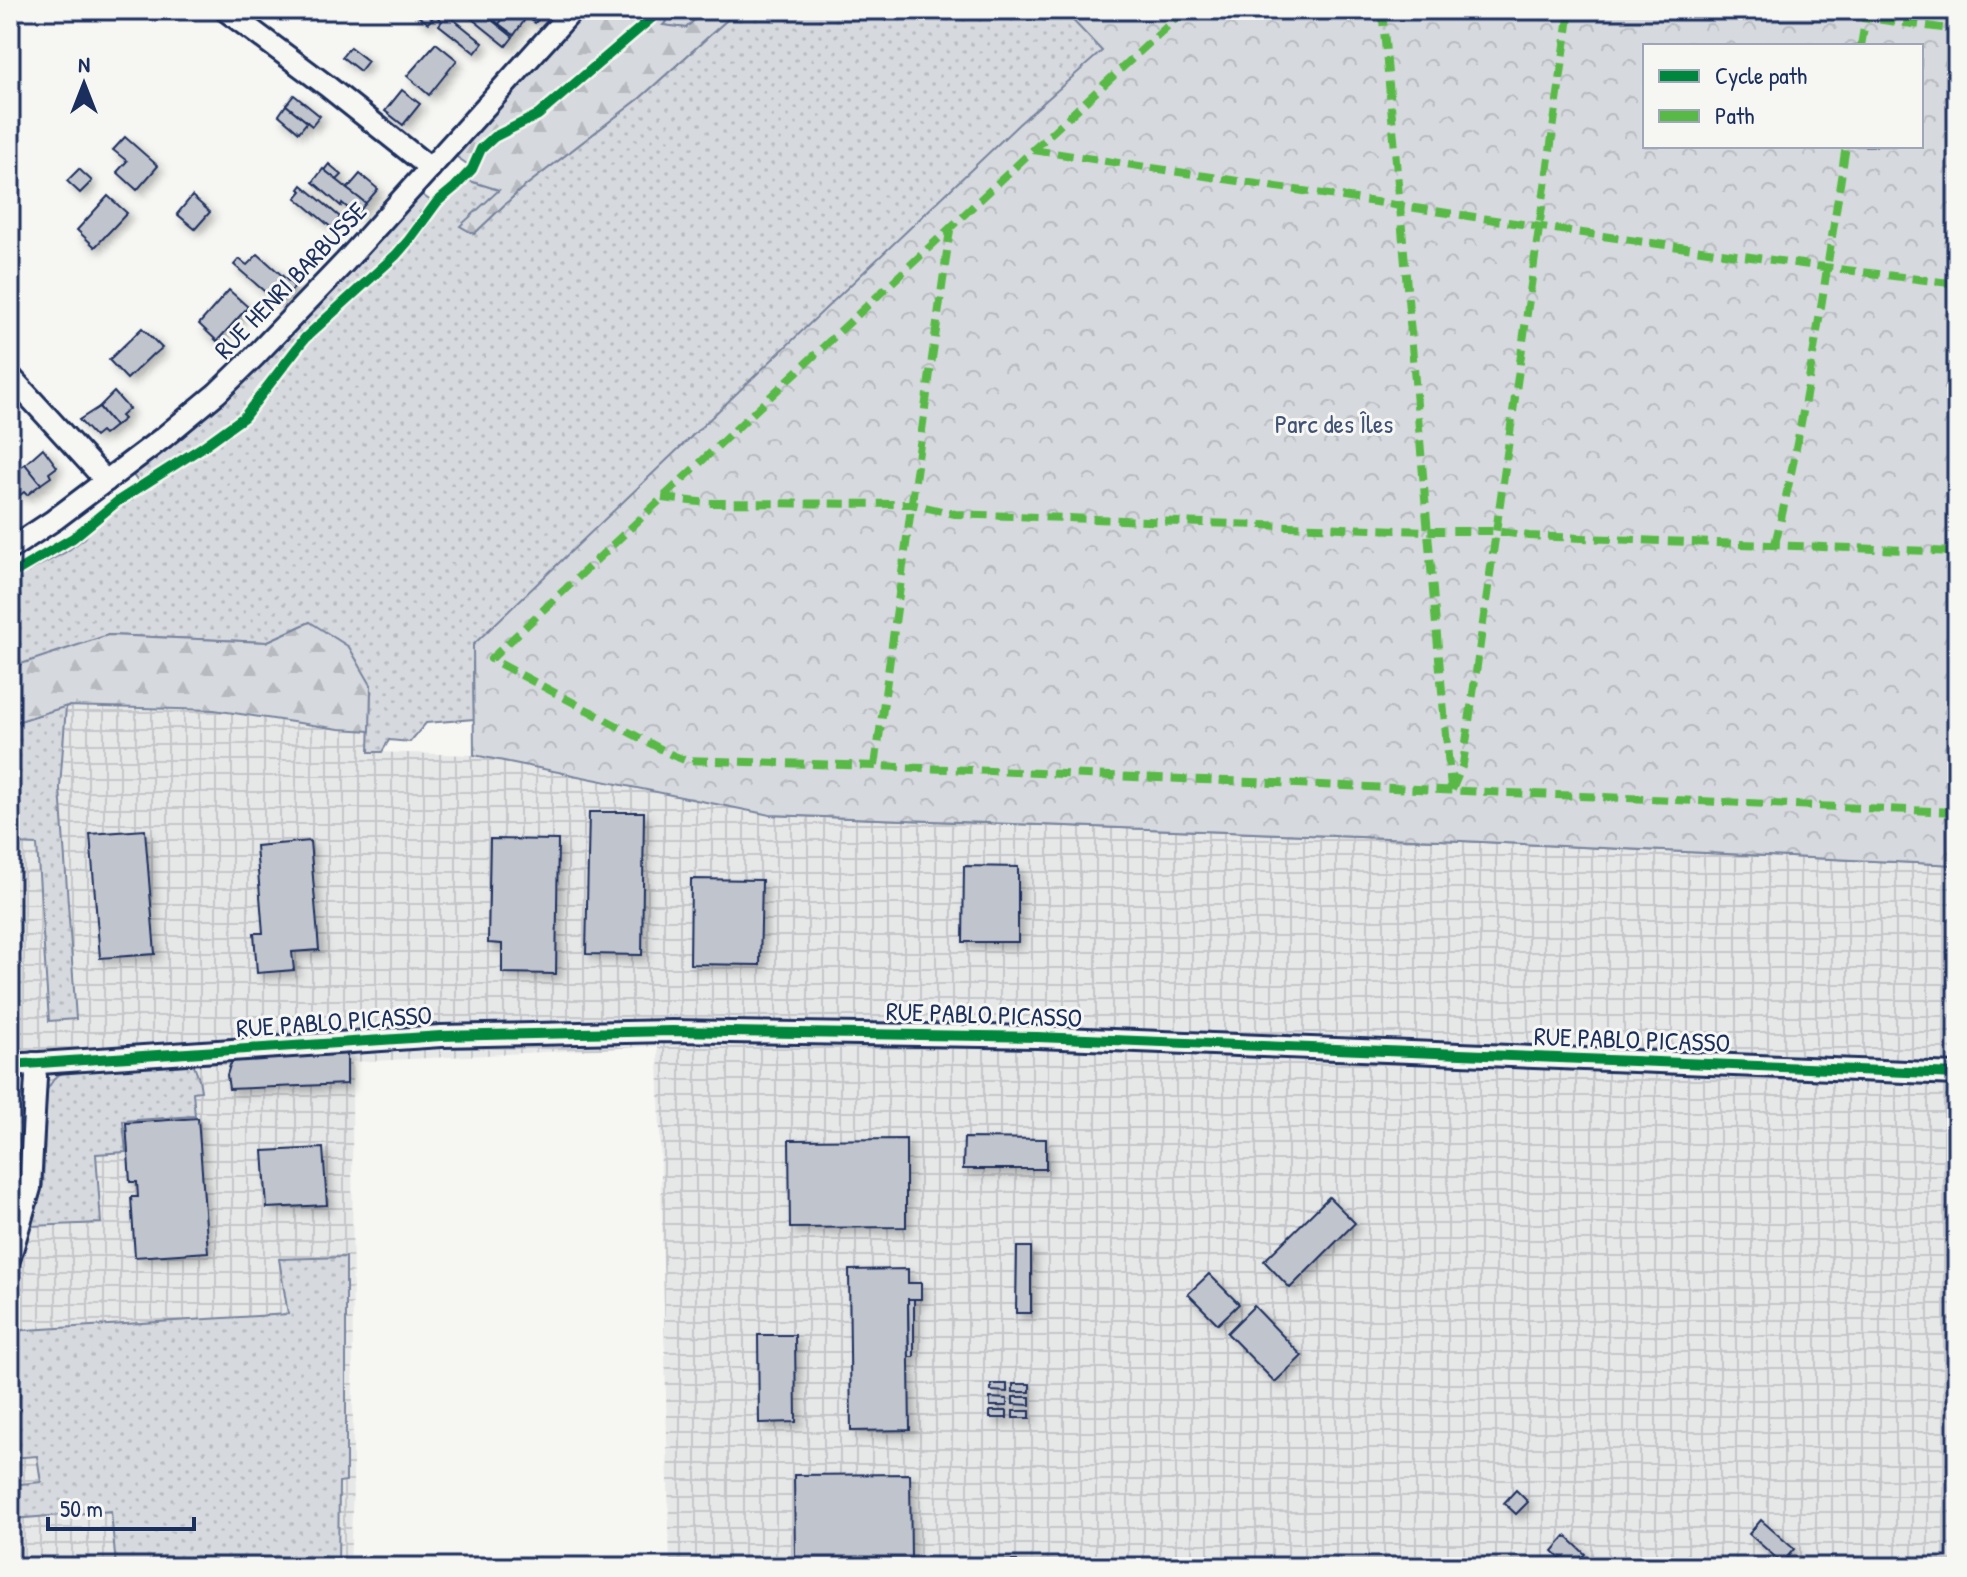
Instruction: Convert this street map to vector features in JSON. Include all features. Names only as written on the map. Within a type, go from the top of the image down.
[{"type":"street","points":[[225,10],[430,168]]},
{"type":"street","name":"RUE HENRI BARBUSSE","points":[[10,549],[54,520],[164,437],[227,384],[345,262],[573,10]]},
{"type":"street","points":[[10,376],[106,481]]},
{"type":"street","name":"RUE PABLO PICASSO","points":[[10,1065],[441,1036],[672,1031],[1037,1037],[1957,1074]]},
{"type":"street","points":[[10,1257],[30,1188],[36,1077],[34,1063]]},
{"type":"shaded area","points":[[371,685],[370,752],[474,755],[770,815],[1440,840],[1957,865],[1957,1567],[670,1567],[658,1046],[352,1062],[353,1483],[350,1567],[10,1567],[10,779],[33,776],[49,1021],[67,686]]},
{"type":"green space","points":[[585,10],[677,10],[663,25],[686,28],[705,10],[738,10],[640,98],[520,190],[474,234],[460,226],[499,190],[470,181],[470,166],[454,155]]},
{"type":"green space","points":[[677,10],[705,10],[686,28],[662,25]]},
{"type":"green space","name":"Parc des Îles","points":[[738,10],[1755,10],[1957,38],[1957,865],[1440,840],[770,815],[473,663],[474,719],[426,723],[410,742],[389,740],[382,752],[369,752],[371,685],[310,622],[266,642],[108,635],[10,670],[10,581],[66,552],[85,538],[97,522],[142,488],[131,472],[418,192],[438,206],[470,181],[500,190],[461,226],[474,234],[520,190],[640,98]]},
{"type":"green space","name":"Parc des Îles","points":[[1063,10],[1957,10],[1957,865],[1440,840],[770,815],[474,755],[473,645],[1019,124],[1102,51]]},
{"type":"green space","points":[[310,622],[349,647],[371,685],[370,731],[214,710],[67,706],[10,724],[10,670],[21,664],[108,635],[266,642]]},
{"type":"green space","points":[[66,706],[60,788],[76,1019],[49,1021],[37,845],[16,844],[10,836],[10,724]]},
{"type":"green space","points":[[177,1062],[194,1066],[199,1079],[201,1091],[193,1092],[195,1116],[123,1121],[126,1152],[96,1154],[101,1223],[32,1226],[43,1185],[46,1091],[56,1076],[71,1069]]},
{"type":"green space","points":[[10,1083],[24,1100],[26,1111],[21,1176],[10,1219]]},
{"type":"green space","points":[[346,1257],[346,1481],[339,1482],[338,1567],[116,1567],[111,1511],[13,1519],[16,1567],[10,1567],[10,1485],[41,1482],[37,1456],[10,1458],[10,1331],[288,1314],[279,1259]]},
{"type":"building","points":[[418,10],[425,10],[433,17],[428,23],[415,14]]},
{"type":"building","points":[[429,10],[442,10],[483,43],[475,53],[439,25],[442,21]]},
{"type":"building","points":[[461,10],[479,10],[513,37],[506,46]]},
{"type":"building","points":[[490,10],[509,11],[499,24],[487,14]]},
{"type":"building","points":[[510,10],[524,21],[514,35],[499,24]]},
{"type":"building","points":[[518,10],[543,10],[545,12],[535,23]]},
{"type":"building","points":[[436,43],[457,60],[429,95],[407,76]]},
{"type":"building","points":[[350,47],[368,61],[360,71],[342,57]]},
{"type":"building","points":[[402,90],[420,104],[403,125],[385,111]]},
{"type":"building","points":[[294,95],[320,116],[312,126],[286,105]]},
{"type":"building","points":[[286,105],[307,122],[299,132],[279,115]]},
{"type":"building","points":[[125,137],[158,166],[137,190],[117,172],[127,161],[113,150]]},
{"type":"building","points":[[329,164],[342,175],[337,180],[324,170]]},
{"type":"building","points":[[79,169],[92,181],[80,193],[67,181]]},
{"type":"building","points":[[323,169],[366,203],[356,215],[313,182]]},
{"type":"building","points":[[360,174],[378,189],[366,203],[347,189]]},
{"type":"building","points":[[302,185],[340,217],[332,228],[296,198],[302,191],[299,189]]},
{"type":"building","points":[[108,196],[127,213],[95,247],[77,230]]},
{"type":"building","points":[[192,196],[210,212],[195,229],[177,214]]},
{"type":"building","points":[[258,254],[295,287],[279,304],[234,265],[239,259],[247,265]]},
{"type":"building","points":[[229,290],[248,307],[217,341],[199,324]]},
{"type":"building","points":[[142,328],[162,348],[127,379],[109,360]]},
{"type":"building","points":[[114,392],[129,409],[121,416],[124,419],[115,426],[99,407]]},
{"type":"building","points":[[99,407],[115,426],[104,435],[101,432],[95,437],[79,420]]},
{"type":"building","points":[[43,448],[57,467],[49,473],[51,477],[41,484],[25,464]]},
{"type":"building","points":[[25,464],[41,484],[27,495],[24,492],[20,495],[10,481],[10,473]]},
{"type":"building","points":[[589,812],[644,812],[642,955],[586,954]]},
{"type":"building","points":[[145,830],[155,954],[100,958],[90,834]]},
{"type":"building","points":[[490,839],[558,840],[556,974],[502,973],[502,944],[488,943]]},
{"type":"building","points":[[310,841],[319,950],[292,952],[294,970],[257,973],[254,933],[263,933],[256,846]]},
{"type":"building","points":[[964,866],[1018,867],[1018,942],[963,942]]},
{"type":"building","points":[[691,879],[762,880],[760,965],[690,964]]},
{"type":"building","points":[[347,1052],[347,1084],[229,1089],[227,1075],[236,1059]]},
{"type":"building","points":[[198,1118],[208,1252],[135,1257],[131,1197],[138,1197],[137,1182],[130,1182],[126,1123]]},
{"type":"building","points":[[964,1138],[1046,1139],[1046,1169],[963,1169]]},
{"type":"building","points":[[906,1139],[906,1227],[790,1228],[789,1140]]},
{"type":"building","points":[[323,1148],[327,1205],[267,1208],[263,1151]]},
{"type":"building","points":[[1329,1197],[1355,1223],[1290,1288],[1264,1261]]},
{"type":"building","points":[[1017,1247],[1031,1247],[1031,1313],[1016,1313]]},
{"type":"building","points":[[908,1269],[908,1283],[921,1283],[921,1299],[908,1299],[910,1430],[851,1431],[849,1270]]},
{"type":"building","points":[[1209,1274],[1239,1304],[1218,1324],[1188,1294]]},
{"type":"building","points":[[908,1299],[914,1299],[914,1357],[909,1357]]},
{"type":"building","points":[[1254,1306],[1302,1356],[1275,1382],[1227,1333]]},
{"type":"building","points":[[758,1335],[795,1335],[796,1422],[759,1423]]},
{"type":"building","points":[[991,1384],[1007,1384],[1007,1392],[991,1391]]},
{"type":"building","points":[[1013,1384],[1030,1384],[1030,1392],[1013,1392]]},
{"type":"building","points":[[1013,1397],[1030,1397],[1030,1405],[1013,1404]]},
{"type":"building","points":[[990,1398],[1007,1399],[1007,1406],[990,1406]]},
{"type":"building","points":[[990,1411],[1007,1411],[1007,1418],[990,1418]]},
{"type":"building","points":[[1013,1411],[1030,1411],[1030,1418],[1013,1418]]},
{"type":"building","points":[[910,1474],[911,1560],[795,1562],[794,1475]]},
{"type":"building","points":[[1516,1490],[1528,1502],[1516,1514],[1504,1503]]},
{"type":"building","points":[[1761,1520],[1794,1549],[1782,1563],[1749,1534]]},
{"type":"building","points":[[1566,1536],[1585,1554],[1572,1567],[1553,1551]]},
{"type":"building","points":[[974,1561],[1017,1561],[1017,1567],[974,1567]]},
{"type":"marked path","points":[[1185,10],[491,659],[685,760],[1957,812]]},
{"type":"marked path","points":[[1382,10],[1451,787]]},
{"type":"marked path","points":[[1452,790],[1463,764],[1570,10]]},
{"type":"marked path","points":[[1808,10],[1957,30]]},
{"type":"marked path","points":[[1861,44],[1867,10]]},
{"type":"marked path","points":[[1775,544],[1806,396],[1846,148]]},
{"type":"marked path","points":[[1033,150],[1610,237],[1957,284]]},
{"type":"marked path","points":[[875,766],[950,230]]},
{"type":"marked path","points":[[662,498],[708,503],[911,504],[955,514],[1495,531],[1529,536],[1957,552]]},
{"type":"cycle path","points":[[10,575],[73,538],[118,501],[244,417],[305,338],[396,255],[437,202],[472,169],[481,149],[494,137],[538,115],[661,10]]},
{"type":"cycle path","points":[[10,1065],[441,1036],[672,1031],[1037,1037],[1957,1074]]}]
